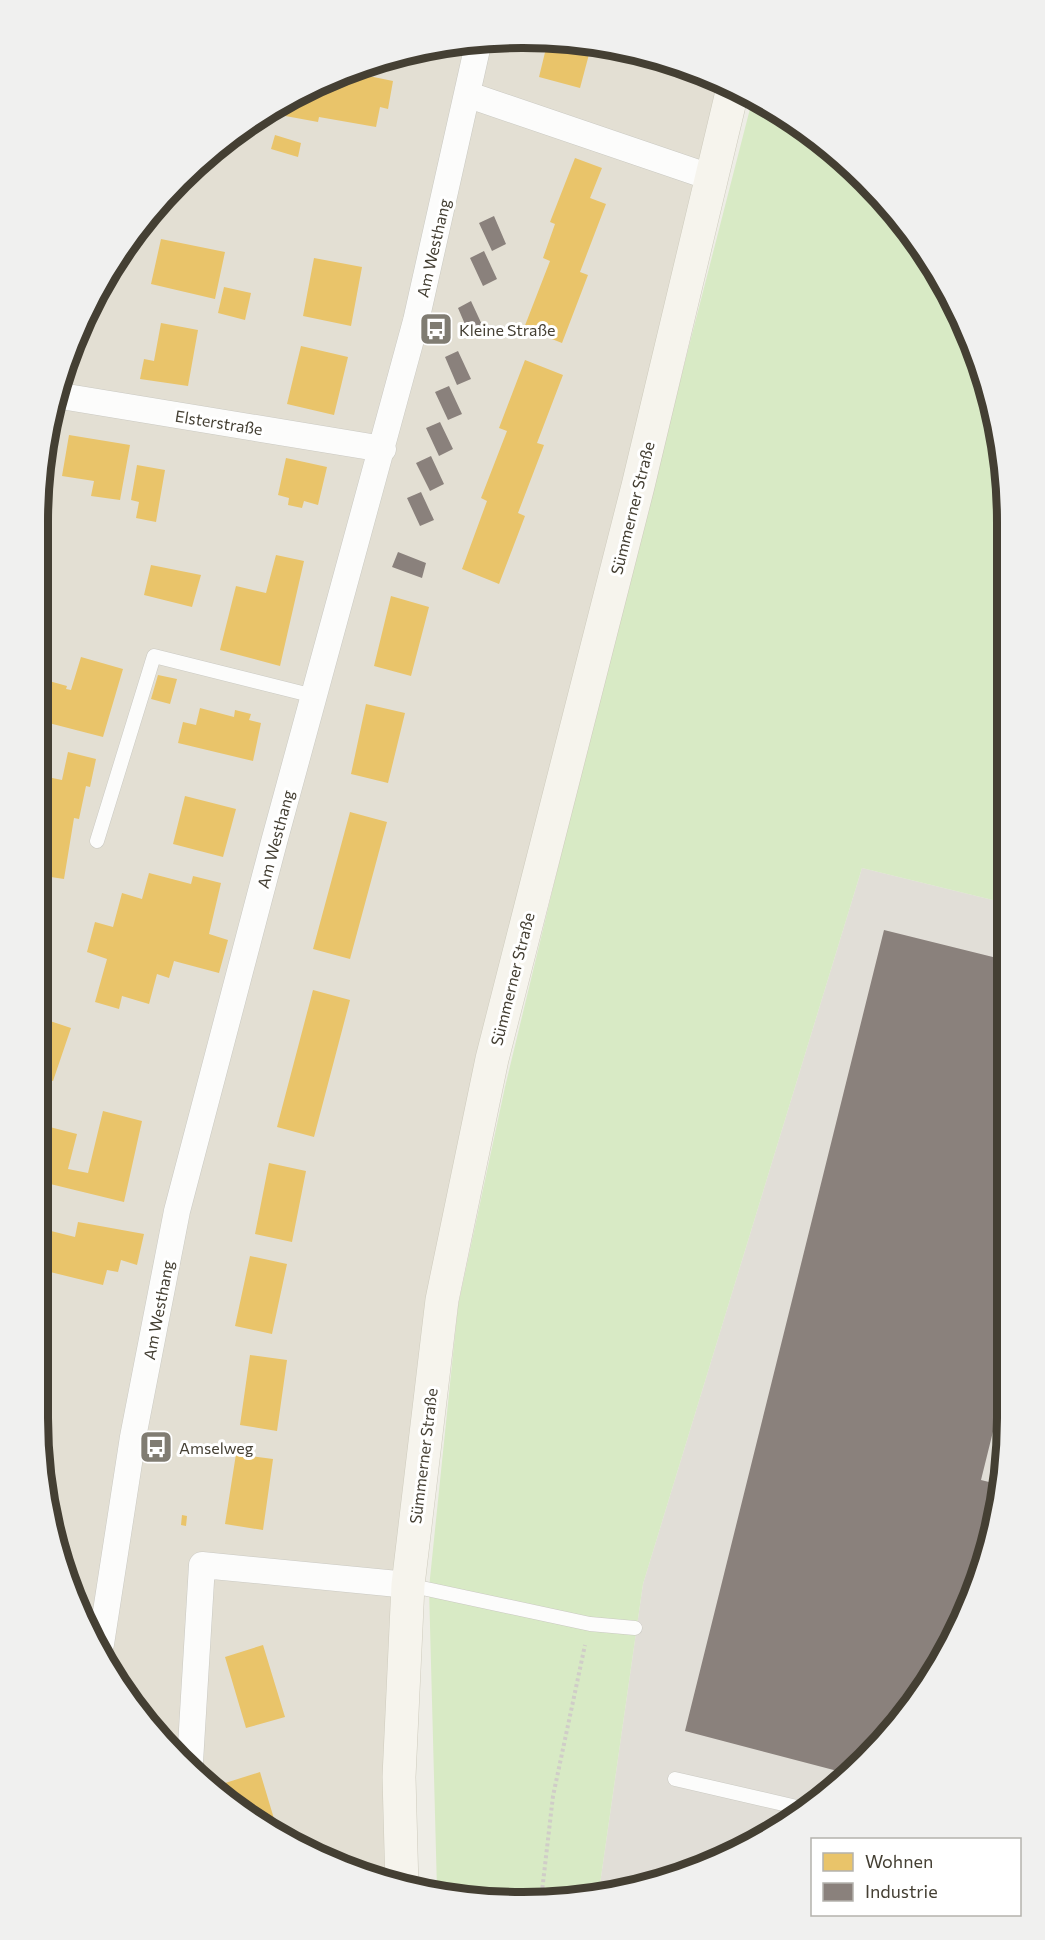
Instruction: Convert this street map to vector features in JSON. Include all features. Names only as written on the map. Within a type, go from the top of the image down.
[{"type":"main road","name":"Sümmerner Straße","points":[[402,1876],[399,1777],[408,1585],[442,1300],[492,1059],[638,486],[731,96]]},
{"type":"street","name":"Am Westhang","points":[[102,1637],[133,1437],[177,1211],[314,696],[383,449],[469,95],[477,50]]},
{"type":"street","points":[[469,95],[710,177]]},
{"type":"street","name":"Elsterstraße","points":[[65,397],[383,449]]},
{"type":"street","points":[[190,1756],[202,1565],[408,1585]]},
{"type":"lane","points":[[97,842],[154,656],[314,696]]},
{"type":"lane","points":[[408,1585],[590,1624],[635,1628]]},
{"type":"lane","points":[[675,1779],[794,1806]]},
{"type":"path","points":[[542,1891],[553,1796],[590,1624]]},
{"type":"shaded area","points":[[491,49],[554,49],[584,52],[615,57],[675,73],[731,96],[479,1067],[410,1584],[397,1875],[341,1856],[285,1828],[234,1794],[187,1753],[146,1706],[128,1681],[97,1627],[73,1570],[57,1510],[49,1449],[48,1418],[48,522],[52,461],[57,430],[73,370],[84,341],[112,285],[146,234],[166,210],[187,187],[234,146],[259,128],[313,97],[370,73],[400,64],[430,57]]},
{"type":"shaded area","points":[[862,868],[997,901],[996,1449],[988,1510],[981,1540],[961,1599],[933,1655],[899,1706],[858,1753],[811,1794],[760,1828],[704,1856],[645,1876],[600,1885],[643,1584]]},
{"type":"green space","points":[[750,107],[811,146],[858,187],[879,210],[917,259],[933,285],[961,341],[972,370],[988,430],[996,491],[997,901],[862,868],[643,1584],[600,1885],[522,1892],[461,1888],[437,1884],[429,1588],[458,1306],[505,1087],[603,681]]},
{"type":"building: Wohnen","points":[[546,49],[589,53],[580,88],[539,77]]},
{"type":"building: Wohnen","points":[[364,75],[393,81],[388,109],[380,107],[376,127],[319,117],[318,122],[280,115],[313,97]]},
{"type":"building: Wohnen","points":[[275,135],[301,143],[298,157],[271,149]]},
{"type":"building: Wohnen","points":[[575,158],[602,168],[590,198],[606,204],[580,272],[588,275],[562,343],[524,328],[550,261],[543,258],[555,224],[550,222]]},
{"type":"building: Wohnen","points":[[161,239],[225,252],[215,299],[151,284]]},
{"type":"building: Wohnen","points":[[314,258],[362,267],[351,326],[303,316]]},
{"type":"building: Wohnen","points":[[224,287],[251,293],[245,320],[218,313]]},
{"type":"building: Wohnen","points":[[161,323],[198,330],[188,386],[140,379],[144,359],[154,361]]},
{"type":"building: Wohnen","points":[[301,346],[348,357],[334,415],[287,404]]},
{"type":"building: Wohnen","points":[[525,360],[563,375],[537,443],[544,445],[518,513],[525,516],[499,584],[462,569],[487,501],[481,498],[507,431],[499,428]]},
{"type":"building: Wohnen","points":[[69,435],[130,445],[120,500],[91,496],[94,481],[62,476]]},
{"type":"building: Wohnen","points":[[286,458],[327,467],[318,505],[304,501],[302,508],[288,505],[289,498],[278,495]]},
{"type":"building: Wohnen","points":[[137,465],[165,470],[156,522],[136,518],[139,502],[131,500]]},
{"type":"building: Wohnen","points":[[276,555],[304,561],[280,666],[220,650],[236,586],[266,593]]},
{"type":"building: Wohnen","points":[[151,565],[201,575],[192,607],[144,595]]},
{"type":"building: Wohnen","points":[[391,596],[429,607],[411,676],[374,666]]},
{"type":"building: Wohnen","points":[[81,657],[123,669],[103,737],[48,723],[49,681],[67,686],[66,689],[71,690]]},
{"type":"building: Wohnen","points":[[158,675],[177,679],[170,704],[151,699]]},
{"type":"building: Wohnen","points":[[366,704],[405,713],[388,783],[351,774]]},
{"type":"building: Wohnen","points":[[200,708],[234,717],[235,710],[251,714],[249,720],[261,723],[253,761],[178,743],[183,722],[196,725]]},
{"type":"building: Wohnen","points":[[68,752],[96,759],[90,787],[86,786],[79,819],[74,818],[64,879],[48,877],[48,777],[62,780]]},
{"type":"building: Wohnen","points":[[185,796],[236,809],[223,857],[173,844]]},
{"type":"building: Wohnen","points":[[350,812],[387,822],[350,959],[313,949]]},
{"type":"building: Wohnen","points":[[149,873],[191,884],[193,876],[221,883],[209,934],[228,940],[219,973],[174,961],[169,978],[157,974],[149,1004],[122,996],[119,1009],[95,1002],[107,959],[87,952],[95,922],[113,927],[122,893],[142,899]]},
{"type":"building: Wohnen","points":[[313,990],[350,1000],[314,1137],[277,1127]]},
{"type":"building: Wohnen","points":[[48,1020],[71,1028],[53,1081],[48,1079]]},
{"type":"building: Wohnen","points":[[103,1111],[142,1121],[124,1202],[48,1183],[48,1127],[77,1134],[68,1169],[88,1173]]},
{"type":"building: Wohnen","points":[[269,1163],[306,1171],[292,1242],[255,1234]]},
{"type":"building: Wohnen","points":[[78,1222],[144,1234],[137,1265],[121,1260],[118,1272],[107,1270],[103,1285],[48,1271],[48,1230],[75,1237]]},
{"type":"building: Wohnen","points":[[250,1256],[287,1264],[272,1334],[235,1326]]},
{"type":"building: Wohnen","points":[[250,1355],[287,1360],[277,1431],[240,1425]]},
{"type":"building: Wohnen","points":[[236,1454],[273,1459],[263,1530],[225,1524]]},
{"type":"building: Wohnen","points":[[182,1515],[187,1516],[186,1526],[181,1525]]},
{"type":"building: Wohnen","points":[[263,1645],[285,1717],[246,1728],[225,1657]]},
{"type":"building: Wohnen","points":[[260,1772],[275,1822],[259,1812],[222,1784]]},
{"type":"building: Industrie","points":[[494,216],[506,244],[492,251],[479,223]]},
{"type":"building: Industrie","points":[[484,251],[497,279],[483,286],[470,258]]},
{"type":"building: Industrie","points":[[471,301],[484,329],[470,336],[458,308]]},
{"type":"building: Industrie","points":[[458,351],[471,379],[457,385],[445,357]]},
{"type":"building: Industrie","points":[[449,386],[462,414],[448,420],[435,392]]},
{"type":"building: Industrie","points":[[440,422],[453,449],[439,456],[426,428]]},
{"type":"building: Industrie","points":[[431,456],[444,484],[430,491],[416,463]]},
{"type":"building: Industrie","points":[[421,492],[434,520],[420,526],[407,498]]},
{"type":"building: Industrie","points":[[398,552],[426,563],[422,578],[392,567]]},
{"type":"building: Industrie","points":[[884,930],[997,958],[997,1415],[981,1480],[992,1483],[988,1510],[972,1570],[961,1599],[933,1655],[917,1681],[879,1730],[838,1771],[685,1731]]},
{"type":"place","name":"Kleine Straße","points":[[436,329]]},
{"type":"place","name":"Amselweg","points":[[156,1447]]}]
